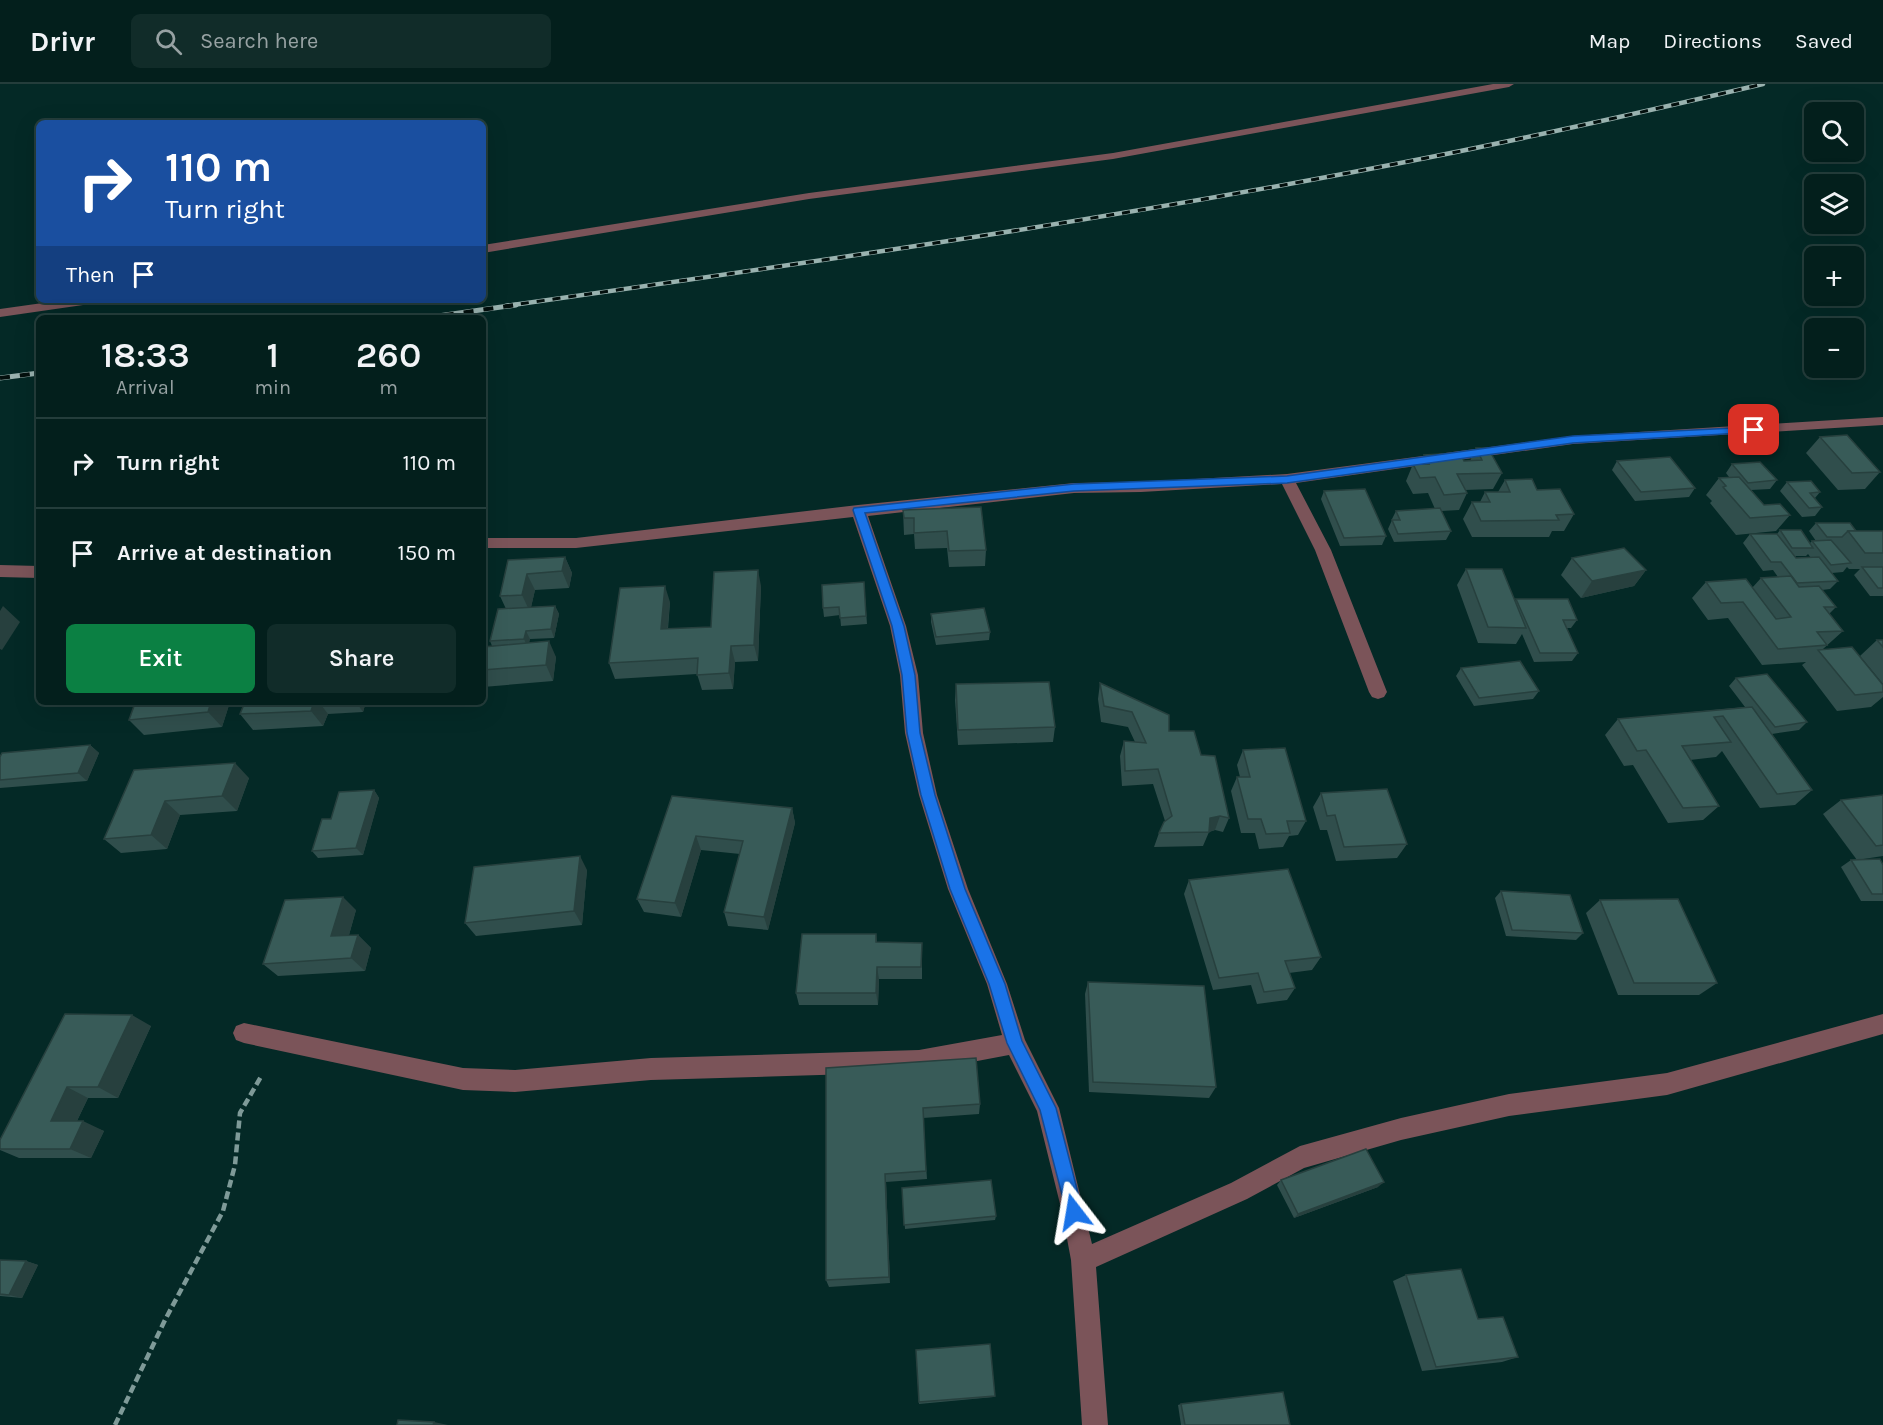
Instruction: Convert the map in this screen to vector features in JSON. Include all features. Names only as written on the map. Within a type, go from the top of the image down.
[{"type":"street","points":[[486,249],[809,196],[1113,156],[1509,84]]},
{"type":"street","points":[[0,313],[69,303]]},
{"type":"street","points":[[486,543],[576,543],[858,510],[1074,488],[1287,479],[1573,440],[1883,421]]},
{"type":"street","points":[[1287,479],[1323,550],[1378,692]]},
{"type":"street","points":[[858,510],[898,626],[909,675],[914,733],[928,795],[958,889],[997,984],[1015,1043],[1048,1108],[1074,1212],[1083,1260],[1095,1425]]},
{"type":"street","points":[[0,571],[36,572]]},
{"type":"street","points":[[1083,1260],[1239,1191],[1300,1158],[1401,1129],[1509,1105],[1667,1084],[1883,1024]]},
{"type":"street","points":[[244,1033],[463,1079],[515,1081],[651,1069],[919,1061],[1015,1043]]},
{"type":"path","points":[[115,1425],[165,1320],[223,1211],[235,1166],[240,1113],[282,1041]]},
{"type":"building","points":[[1847,435],[1880,472],[1852,473],[1820,437]]},
{"type":"building","points":[[1476,448],[1488,448],[1502,473],[1457,474],[1467,493],[1444,495],[1435,477],[1420,478],[1413,464],[1429,464],[1424,455],[1460,453],[1464,461],[1482,460]]},
{"type":"building","points":[[1670,457],[1695,488],[1641,492],[1617,461]]},
{"type":"building","points":[[1760,462],[1777,480],[1748,483],[1732,464]]},
{"type":"building","points":[[1739,477],[1764,505],[1780,504],[1790,515],[1750,518],[1723,487],[1726,486],[1719,478]]},
{"type":"building","points":[[1532,479],[1537,490],[1560,489],[1574,514],[1556,515],[1559,520],[1481,521],[1472,502],[1490,502],[1485,492],[1510,492],[1505,480]]},
{"type":"building","points":[[1811,481],[1820,492],[1810,493],[1822,507],[1809,508],[1787,482]]},
{"type":"building","points":[[1365,489],[1386,536],[1344,538],[1324,491]]},
{"type":"building","points":[[981,507],[986,550],[949,551],[947,531],[914,533],[914,518],[904,518],[903,510]]},
{"type":"building","points":[[1440,508],[1451,531],[1398,534],[1392,520],[1400,520],[1396,511]]},
{"type":"building","points":[[1816,523],[1850,523],[1856,531],[1848,531],[1842,537],[1827,537]]},
{"type":"building","points":[[1780,530],[1801,530],[1813,548],[1792,548]]},
{"type":"building","points":[[1848,531],[1883,531],[1883,553],[1865,553]]},
{"type":"building","points":[[1750,534],[1777,534],[1796,558],[1819,557],[1838,581],[1797,583],[1781,562],[1771,562]]},
{"type":"building","points":[[1831,540],[1851,563],[1831,565],[1812,541]]},
{"type":"building","points":[[1624,548],[1646,570],[1592,581],[1572,558]]},
{"type":"building","points":[[565,557],[562,571],[527,574],[522,595],[500,596],[508,560]]},
{"type":"building","points":[[1862,567],[1883,567],[1883,588],[1878,588]]},
{"type":"building","points":[[1466,569],[1502,569],[1526,628],[1488,627]]},
{"type":"building","points":[[758,570],[754,645],[731,646],[729,673],[697,675],[698,658],[609,663],[620,588],[665,586],[661,629],[711,627],[714,572]]},
{"type":"building","points":[[1791,576],[1799,587],[1819,586],[1836,607],[1824,607],[1843,631],[1817,632],[1827,645],[1778,649],[1743,602],[1721,603],[1706,582],[1746,579],[1776,619],[1791,617],[1761,578]]},
{"type":"building","points":[[864,582],[866,616],[840,618],[839,607],[823,608],[822,585]]},
{"type":"building","points":[[1516,599],[1568,599],[1577,620],[1563,620],[1578,653],[1540,653]]},
{"type":"building","points":[[555,606],[551,629],[526,631],[524,639],[490,641],[498,609]]},
{"type":"building","points":[[984,608],[990,632],[936,637],[931,614]]},
{"type":"building","points":[[549,641],[546,665],[486,670],[486,647]]},
{"type":"building","points":[[1852,647],[1883,685],[1883,692],[1855,695],[1818,650]]},
{"type":"building","points":[[1520,661],[1539,691],[1479,698],[1461,668]]},
{"type":"building","points":[[1767,674],[1807,722],[1775,727],[1736,678]]},
{"type":"building","points":[[1049,682],[1055,727],[958,730],[956,684]]},
{"type":"building","points":[[1100,683],[1169,715],[1169,731],[1194,731],[1201,755],[1215,756],[1229,818],[1220,816],[1210,818],[1209,832],[1159,833],[1164,822],[1172,816],[1158,769],[1125,771],[1124,741],[1146,743],[1132,712],[1104,706]]},
{"type":"building","points":[[210,705],[208,712],[129,720],[134,706]]},
{"type":"building","points":[[244,705],[313,705],[311,711],[240,714]]},
{"type":"building","points":[[1752,707],[1812,790],[1777,794],[1723,716],[1714,717],[1731,742],[1682,746],[1719,806],[1683,808],[1646,750],[1637,751],[1618,719]]},
{"type":"building","points":[[90,745],[78,773],[0,780],[2,753]]},
{"type":"building","points":[[1285,748],[1306,821],[1287,821],[1290,833],[1266,834],[1261,819],[1248,819],[1237,777],[1250,777],[1243,750]]},
{"type":"building","points":[[235,763],[222,796],[165,801],[151,835],[104,839],[134,770]]},
{"type":"building","points":[[1387,789],[1407,844],[1344,847],[1335,815],[1327,816],[1321,793]]},
{"type":"building","points":[[374,790],[356,848],[312,851],[322,819],[331,819],[339,792]]},
{"type":"building","points":[[1883,795],[1883,845],[1876,846],[1841,800]]},
{"type":"building","points":[[672,796],[792,808],[764,917],[724,912],[743,841],[696,836],[675,903],[637,899]]},
{"type":"building","points":[[580,856],[574,911],[465,923],[474,867]]},
{"type":"building","points":[[1880,859],[1883,865],[1883,894],[1872,894],[1851,860]]},
{"type":"building","points":[[1288,869],[1321,957],[1285,961],[1295,988],[1264,992],[1258,973],[1219,978],[1189,880]]},
{"type":"building","points":[[1501,891],[1570,895],[1583,933],[1512,930]]},
{"type":"building","points":[[343,897],[331,936],[358,935],[351,958],[263,964],[285,900]]},
{"type":"building","points":[[1678,899],[1717,983],[1634,983],[1600,900]]},
{"type":"building","points":[[802,934],[876,934],[876,942],[922,943],[921,967],[877,967],[876,993],[796,993]]},
{"type":"building","points":[[1088,982],[1204,986],[1216,1087],[1093,1082]]},
{"type":"building","points":[[65,1014],[132,1015],[98,1087],[67,1087],[51,1121],[83,1121],[70,1149],[0,1149],[0,1140]]},
{"type":"building","points":[[976,1058],[980,1104],[923,1108],[926,1171],[885,1174],[889,1277],[826,1280],[826,1068]]},
{"type":"building","points":[[1366,1149],[1384,1182],[1298,1214],[1281,1180]]},
{"type":"building","points":[[991,1180],[996,1216],[904,1225],[902,1188]]},
{"type":"building","points":[[0,1260],[26,1261],[9,1295],[0,1294]]},
{"type":"building","points":[[1461,1269],[1478,1319],[1503,1317],[1518,1357],[1436,1367],[1406,1275]]},
{"type":"building","points":[[990,1344],[995,1396],[919,1402],[916,1350]]},
{"type":"building","points":[[1283,1392],[1290,1425],[1185,1425],[1181,1404]]},
{"type":"building","points":[[398,1420],[434,1422],[433,1425],[397,1425]]},
{"type":"railway","points":[[505,306],[853,256],[1200,200],[1473,149],[1763,84]]},
{"type":"railway","points":[[445,315],[516,305]]},
{"type":"railway","points":[[0,378],[36,373]]},
{"type":"route","points":[[1074,1212],[1048,1108],[1015,1043],[997,984],[958,889],[928,795],[914,733],[909,675],[898,626],[858,510],[1074,488],[1141,487],[1287,479],[1573,440],[1754,430]]}]
